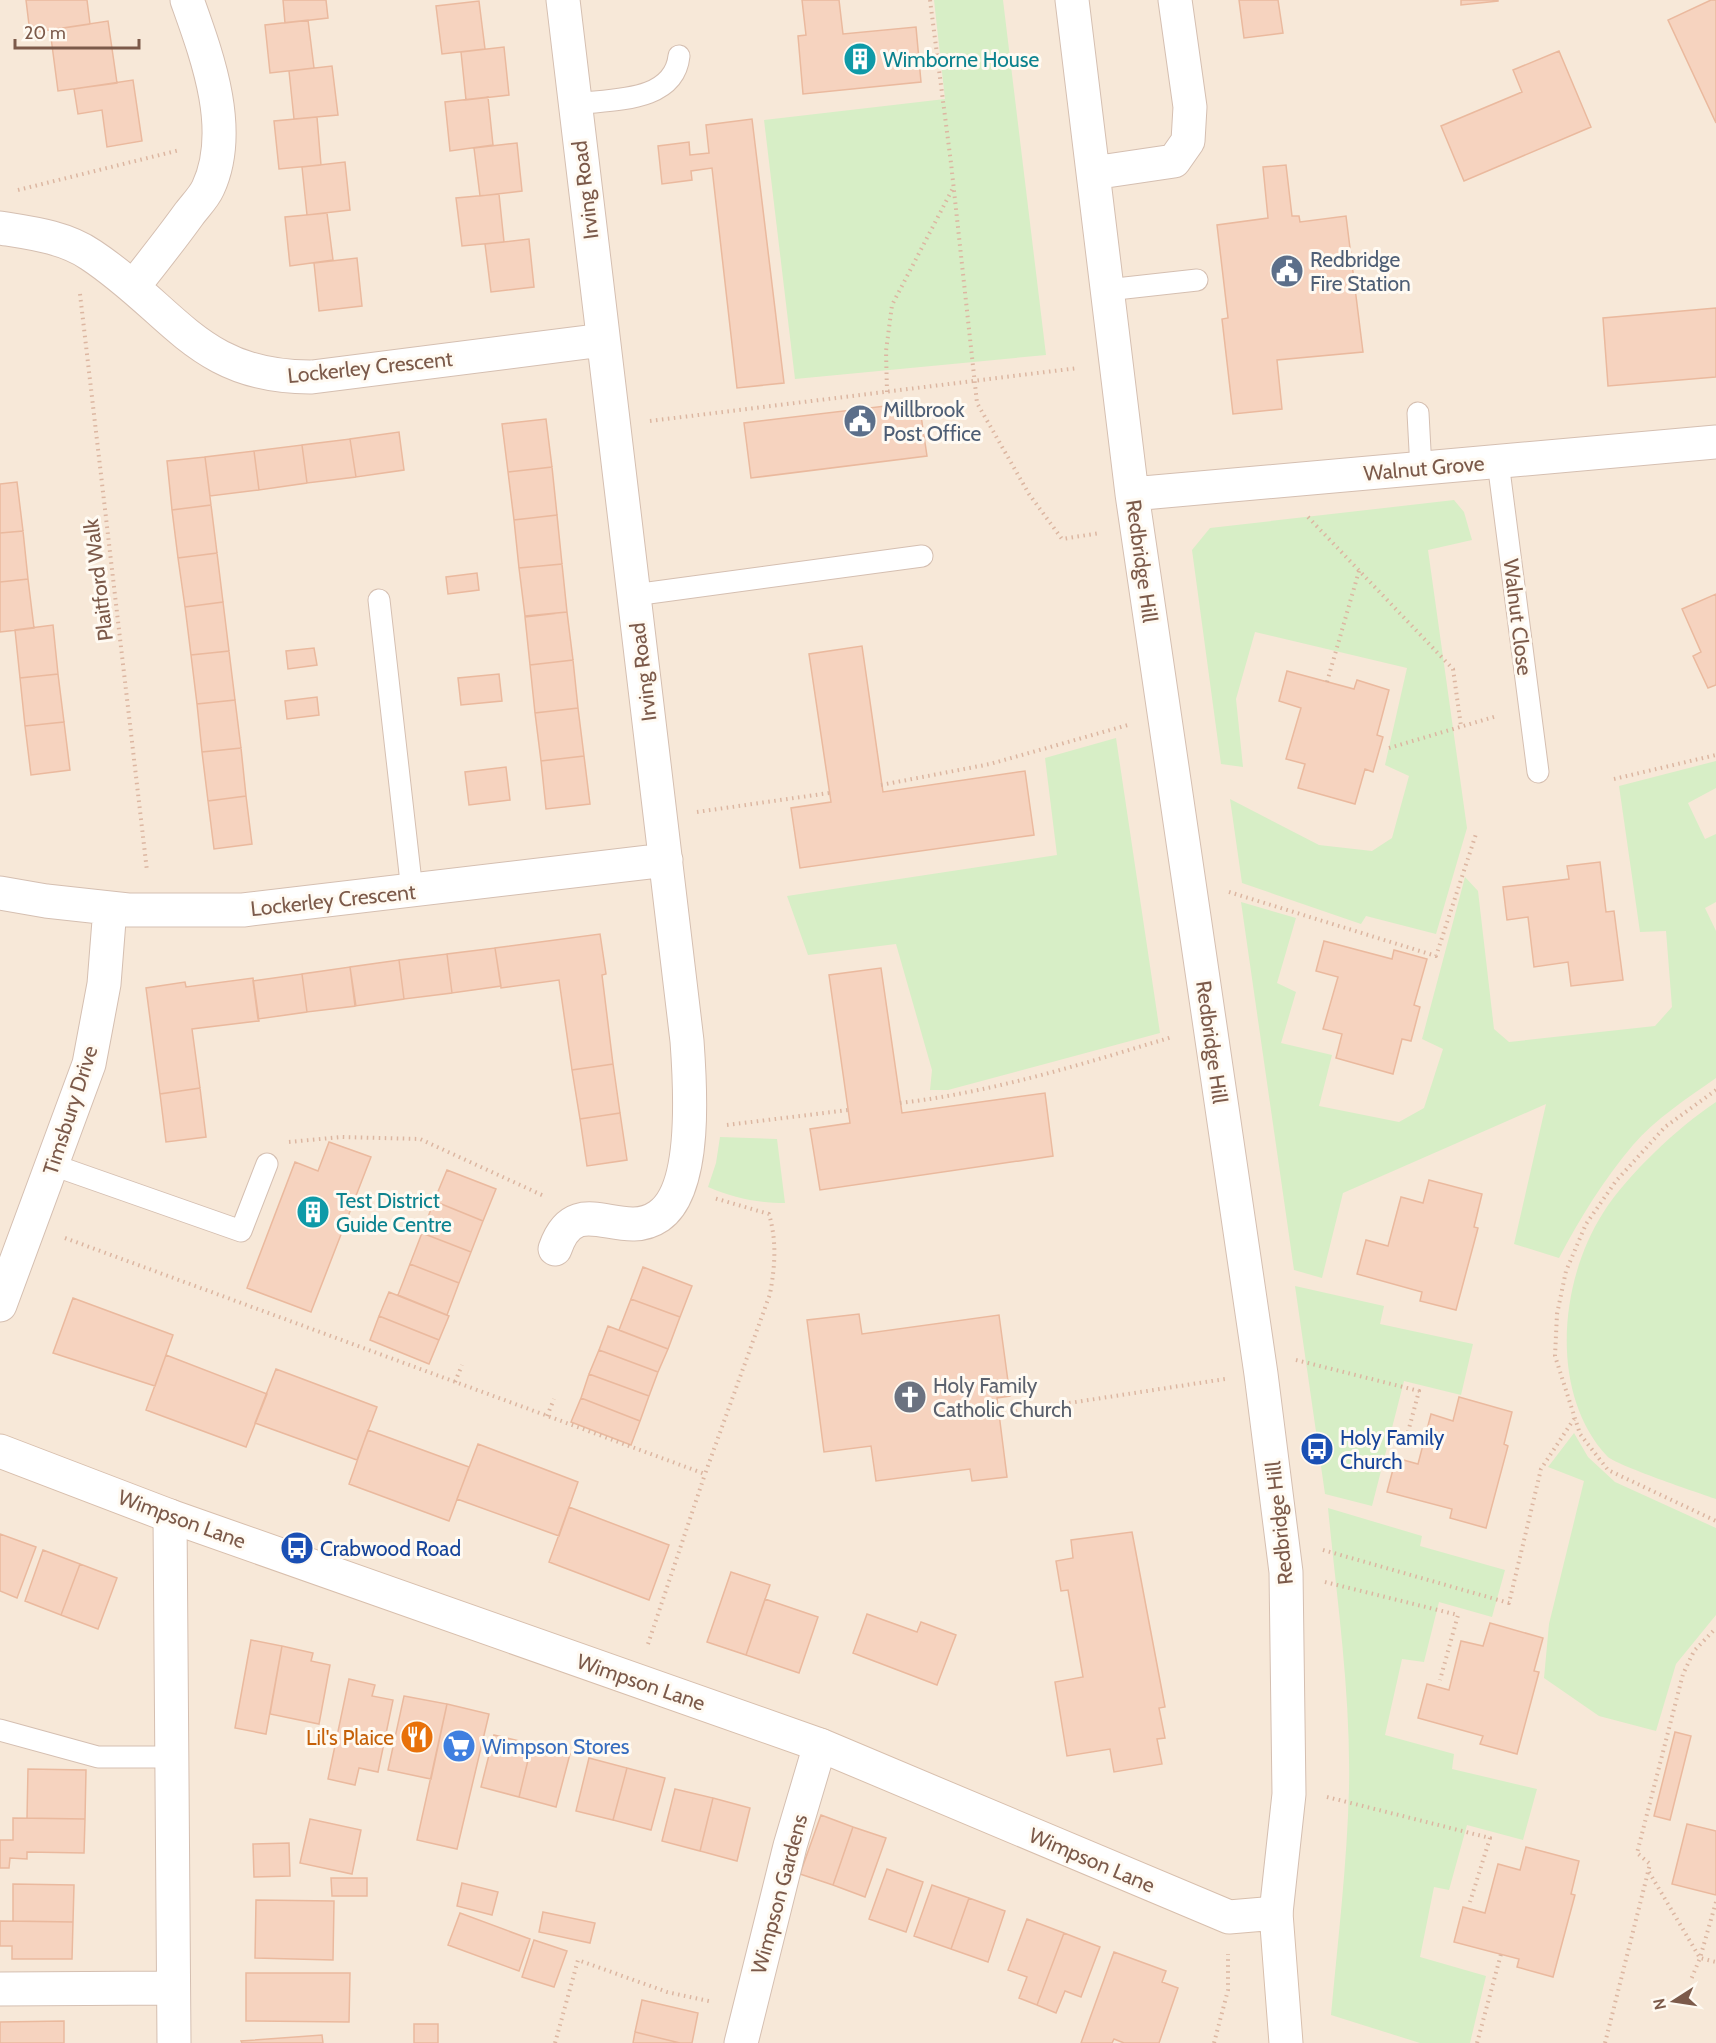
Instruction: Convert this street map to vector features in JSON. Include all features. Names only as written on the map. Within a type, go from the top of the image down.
[{"type":"street","points":[[133,287],[208,189],[216,166],[220,139],[213,87],[203,44],[187,0]]},
{"type":"street","name":"Irving Road","points":[[563,0],[666,860],[687,1041],[691,1101],[688,1149],[678,1187],[665,1210],[646,1222],[633,1224],[585,1218]]},
{"type":"street","name":"Redbridge Hill","points":[[1072,0],[1132,494],[1259,1362],[1286,1572],[1289,1788],[1276,1913],[1286,2043]]},
{"type":"street","points":[[1093,173],[1174,161],[1188,141],[1190,107],[1176,0]]},
{"type":"street","name":"Lockerley Crescent","points":[[0,228],[29,232],[74,246],[90,254],[133,287],[183,333],[207,351],[255,372],[282,378],[312,377],[603,340]]},
{"type":"street","name":"Walnut Grove","points":[[1132,494],[1716,442]]},
{"type":"street","name":"Lockerley Crescent","points":[[0,893],[45,901],[110,908],[243,910],[666,860]]},
{"type":"street","name":"Timsbury Drive","points":[[0,1305],[89,1064],[102,993],[110,908]]},
{"type":"street","points":[[555,1249],[560,1233],[567,1225],[575,1219],[585,1218]]},
{"type":"street","name":"Wimpson Lane","points":[[0,1451],[170,1515],[820,1745],[1229,1917],[1276,1913]]},
{"type":"street","points":[[170,1515],[174,2043]]},
{"type":"street","name":"Wimpson Gardens","points":[[741,2043],[790,1846],[820,1745]]},
{"type":"street","points":[[0,1989],[173,1988]]},
{"type":"lane","points":[[575,104],[651,92],[671,79],[678,67],[679,56]]},
{"type":"lane","points":[[1107,290],[1197,280]]},
{"type":"lane","points":[[1418,413],[1421,469]]},
{"type":"lane","name":"Walnut Close","points":[[1498,462],[1538,772]]},
{"type":"lane","points":[[634,595],[922,556]]},
{"type":"lane","points":[[379,600],[412,891]]},
{"type":"lane","points":[[53,1165],[241,1231],[267,1164]]},
{"type":"lane","points":[[0,1731],[98,1757],[171,1757]]},
{"type":"path","points":[[930,0],[954,187],[976,403],[1029,494],[1062,539],[1137,528]]},
{"type":"path","points":[[10,192],[220,139]]},
{"type":"path","points":[[887,392],[886,351],[892,305],[954,187]]},
{"type":"path","name":"Plaitford Walk","points":[[74,246],[152,910]]},
{"type":"path","points":[[614,426],[1116,363]]},
{"type":"path","points":[[1274,481],[1453,669],[1461,726]]},
{"type":"path","points":[[1327,682],[1359,570]]},
{"type":"path","points":[[1389,748],[1530,706]]},
{"type":"path","points":[[881,785],[990,764],[1164,715]]},
{"type":"path","points":[[1614,779],[1716,755]]},
{"type":"path","points":[[661,817],[829,793]]},
{"type":"path","points":[[1188,879],[1436,956],[1476,834]]},
{"type":"path","points":[[900,1103],[936,1099],[1048,1073],[1210,1025]]},
{"type":"path","points":[[1716,1090],[1665,1127],[1616,1181],[1586,1224],[1566,1270],[1557,1314],[1555,1356],[1580,1434],[1608,1470],[1716,1521]]},
{"type":"path","points":[[689,1131],[848,1110]]},
{"type":"path","points":[[267,1164],[273,1144],[340,1137],[420,1139],[518,1183],[585,1218]]},
{"type":"path","points":[[635,1680],[705,1474],[770,1294],[776,1266],[775,1244],[769,1214],[678,1187]]},
{"type":"path","points":[[30,1226],[705,1474]]},
{"type":"path","points":[[998,1414],[1259,1362],[1419,1391],[1404,1447]]},
{"type":"path","points":[[455,1382],[462,1365]]},
{"type":"path","points":[[547,1416],[554,1399]]},
{"type":"path","points":[[1282,1539],[1509,1603],[1541,1469],[1575,1418]]},
{"type":"path","points":[[1286,1572],[1458,1615],[1440,1680]]},
{"type":"path","points":[[1605,2043],[1650,1864],[1637,1853],[1683,1674],[1694,1652],[1716,1628]]},
{"type":"path","points":[[1289,1788],[1490,1838],[1470,1902]]},
{"type":"path","points":[[1648,1872],[1700,1958],[1716,1962]]},
{"type":"path","points":[[1690,1982],[1700,1958],[1716,1902]]},
{"type":"path","points":[[1214,2043],[1228,1990],[1229,1917]]},
{"type":"path","points":[[1477,2043],[1501,1954]]},
{"type":"path","points":[[555,2043],[578,1960],[667,1992],[748,2010]]},
{"type":"shaded area","points":[[0,0],[1716,0],[1716,2043],[0,2043]]},
{"type":"green space","points":[[934,0],[1003,0],[1046,355],[795,379],[764,120],[945,99]]},
{"type":"green space","points":[[1454,500],[1464,512],[1472,540],[1428,550],[1467,828],[1436,934],[1366,916],[1361,924],[1242,883],[1230,799],[1319,845],[1372,851],[1392,838],[1409,776],[1385,765],[1407,668],[1255,632],[1236,699],[1243,767],[1221,764],[1192,550],[1210,528]]},
{"type":"green space","points":[[1116,738],[1160,1033],[948,1090],[930,1090],[932,1070],[896,944],[808,955],[787,896],[1057,855],[1045,758]]},
{"type":"green space","points":[[1716,761],[1716,788],[1688,803],[1705,839],[1716,834],[1716,902],[1705,908],[1716,931],[1716,1078],[1662,1117],[1633,1145],[1593,1199],[1559,1258],[1514,1244],[1546,1104],[1343,1193],[1322,1278],[1294,1270],[1241,902],[1296,918],[1277,983],[1296,992],[1281,1043],[1332,1055],[1319,1106],[1399,1122],[1424,1108],[1443,1049],[1422,1039],[1465,877],[1478,891],[1494,1029],[1509,1042],[1655,1026],[1672,1007],[1666,931],[1640,932],[1619,786]]},
{"type":"green space","points":[[1716,1102],[1716,1499],[1641,1472],[1607,1456],[1588,1430],[1576,1401],[1569,1370],[1567,1337],[1570,1304],[1577,1271],[1588,1241],[1603,1213],[1625,1183],[1654,1153],[1701,1112]]},
{"type":"green space","points":[[720,1137],[777,1139],[785,1203],[746,1199],[708,1187],[716,1163]]},
{"type":"green space","points":[[1295,1286],[1384,1306],[1380,1324],[1473,1344],[1461,1395],[1404,1381],[1372,1506],[1325,1494]]},
{"type":"green space","points":[[1574,1433],[1588,1457],[1615,1482],[1716,1528],[1716,1615],[1676,1664],[1656,1731],[1599,1716],[1544,1678],[1549,1624],[1584,1481],[1548,1467]]},
{"type":"green space","points":[[1328,1508],[1422,1536],[1420,1546],[1505,1570],[1492,1617],[1439,1602],[1424,1662],[1402,1659],[1385,1735],[1454,1754],[1452,1769],[1537,1789],[1523,1840],[1467,1825],[1449,1890],[1434,1887],[1420,1957],[1486,1976],[1470,2043],[1420,2043],[1331,2015],[1346,1845],[1349,1754],[1343,1648]]},
{"type":"building","points":[[26,0],[87,0],[90,24],[30,33]]},
{"type":"building","points":[[283,0],[326,0],[328,18],[285,23]]},
{"type":"building","name":"Wimborne House","points":[[802,0],[839,0],[843,34],[916,27],[921,82],[803,94],[798,36],[806,35]]},
{"type":"building","points":[[1239,0],[1278,0],[1283,33],[1244,38]]},
{"type":"building","points":[[1461,0],[1498,0],[1498,1],[1461,5]]},
{"type":"building","points":[[1711,0],[1716,0],[1716,123],[1668,20]]},
{"type":"building","points":[[479,1],[485,49],[442,54],[436,6]]},
{"type":"building","points":[[308,20],[314,68],[270,73],[265,25]]},
{"type":"building","points":[[108,21],[117,83],[58,91],[50,30]]},
{"type":"building","points":[[504,47],[509,95],[466,100],[461,52]]},
{"type":"building","points":[[1559,51],[1591,127],[1464,181],[1441,126],[1522,92],[1513,70]]},
{"type":"building","points":[[332,66],[338,115],[294,119],[289,71]]},
{"type":"building","points":[[133,80],[142,141],[107,147],[102,110],[78,114],[74,89]]},
{"type":"building","points":[[488,97],[493,145],[450,151],[445,102]]},
{"type":"building","points":[[317,117],[321,165],[279,169],[274,121]]},
{"type":"building","points":[[752,119],[784,383],[737,388],[712,168],[691,171],[692,180],[662,184],[658,146],[689,142],[690,155],[709,153],[706,125]]},
{"type":"building","points":[[517,143],[522,191],[480,196],[474,148]]},
{"type":"building","points":[[345,162],[350,210],[307,215],[302,167]]},
{"type":"building","name":"Redbridge Fire Station","points":[[1286,165],[1292,216],[1299,216],[1300,222],[1346,216],[1363,352],[1277,360],[1282,409],[1233,414],[1222,319],[1228,318],[1217,225],[1268,218],[1263,167]]},
{"type":"building","points":[[499,194],[504,242],[462,246],[456,198]]},
{"type":"building","points":[[327,213],[333,260],[290,266],[285,217]]},
{"type":"building","points":[[529,239],[534,287],[491,292],[485,244]]},
{"type":"building","points":[[357,258],[362,306],[319,311],[314,263]]},
{"type":"building","points":[[1716,308],[1716,377],[1608,386],[1603,318]]},
{"type":"building","points":[[919,402],[927,456],[751,478],[744,423]]},
{"type":"building","points":[[546,419],[552,467],[508,472],[502,424]]},
{"type":"building","points":[[399,432],[404,470],[356,477],[350,439]]},
{"type":"building","points":[[350,439],[356,477],[307,483],[302,445]]},
{"type":"building","points":[[302,445],[307,483],[259,490],[254,451]]},
{"type":"building","points":[[254,451],[259,490],[210,496],[205,457]]},
{"type":"building","points":[[205,457],[211,505],[172,510],[167,461]]},
{"type":"building","points":[[552,467],[557,515],[514,520],[508,472]]},
{"type":"building","points":[[17,482],[23,531],[0,533],[0,484]]},
{"type":"building","points":[[211,505],[217,553],[178,558],[172,510]]},
{"type":"building","points":[[557,515],[562,564],[519,568],[514,520]]},
{"type":"building","points":[[23,531],[28,579],[0,582],[0,533]]},
{"type":"building","points":[[217,553],[223,602],[185,607],[178,558]]},
{"type":"building","points":[[562,564],[567,612],[525,616],[519,568]]},
{"type":"building","points":[[477,573],[479,590],[448,594],[446,577]]},
{"type":"building","points":[[28,579],[34,628],[0,632],[0,582]]},
{"type":"building","points":[[1716,594],[1716,685],[1708,688],[1693,656],[1701,652],[1682,609]]},
{"type":"building","points":[[223,602],[229,651],[191,655],[185,607]]},
{"type":"building","points":[[567,612],[573,660],[530,665],[525,617]]},
{"type":"building","points":[[53,625],[58,674],[20,678],[15,630]]},
{"type":"building","points":[[862,646],[883,792],[1025,771],[1034,835],[800,868],[791,808],[831,802],[809,654]]},
{"type":"building","points":[[314,648],[317,665],[288,669],[286,651]]},
{"type":"building","points":[[229,651],[235,700],[197,704],[191,655]]},
{"type":"building","points":[[573,660],[578,708],[535,713],[530,665]]},
{"type":"building","points":[[1287,671],[1354,689],[1357,680],[1389,690],[1377,735],[1383,737],[1373,772],[1365,769],[1355,804],[1298,788],[1305,764],[1286,759],[1301,708],[1279,701]]},
{"type":"building","points":[[58,674],[64,722],[25,726],[20,678]]},
{"type":"building","points":[[499,674],[502,701],[461,705],[458,678]]},
{"type":"building","points":[[317,697],[319,715],[287,719],[285,701]]},
{"type":"building","points":[[235,700],[241,748],[202,752],[197,704]]},
{"type":"building","points":[[578,708],[584,756],[541,761],[535,713]]},
{"type":"building","points":[[64,722],[70,770],[31,775],[25,726]]},
{"type":"building","points":[[241,748],[246,796],[208,801],[202,752]]},
{"type":"building","points":[[584,756],[590,804],[546,809],[541,761]]},
{"type":"building","points":[[506,767],[510,800],[469,805],[465,772]]},
{"type":"building","points":[[246,796],[252,844],[214,849],[208,801]]},
{"type":"building","points":[[1600,862],[1606,912],[1614,911],[1623,980],[1571,986],[1568,962],[1534,967],[1528,917],[1507,920],[1503,887],[1569,879],[1567,866]]},
{"type":"building","points":[[600,934],[606,974],[602,975],[613,1064],[572,1070],[559,980],[501,988],[495,948]]},
{"type":"building","points":[[1324,941],[1392,959],[1394,950],[1427,959],[1414,1005],[1420,1007],[1411,1041],[1402,1039],[1393,1074],[1336,1058],[1342,1034],[1323,1029],[1338,977],[1316,971]]},
{"type":"building","points":[[495,948],[501,986],[452,993],[447,954]]},
{"type":"building","points":[[447,954],[452,993],[404,999],[399,960]]},
{"type":"building","points":[[399,960],[404,999],[355,1006],[350,967]]},
{"type":"building","points":[[350,967],[356,1006],[307,1012],[302,974]]},
{"type":"building","points":[[881,968],[902,1113],[1045,1093],[1053,1156],[820,1190],[810,1129],[850,1123],[829,975]]},
{"type":"building","points":[[302,974],[307,1012],[258,1019],[253,981]]},
{"type":"building","points":[[253,978],[259,1021],[192,1029],[200,1088],[160,1094],[146,988],[185,982],[186,987]]},
{"type":"building","points":[[613,1064],[620,1113],[580,1119],[572,1070]]},
{"type":"building","points":[[200,1088],[206,1137],[166,1142],[160,1094]]},
{"type":"building","points":[[620,1113],[627,1160],[587,1166],[580,1119]]},
{"type":"building","name":"Test District Guide Centre","points":[[329,1142],[371,1157],[311,1312],[247,1288],[295,1162],[318,1171]]},
{"type":"building","points":[[447,1170],[496,1189],[483,1221],[434,1201]]},
{"type":"building","points":[[1429,1180],[1482,1194],[1474,1227],[1478,1228],[1456,1310],[1420,1301],[1422,1292],[1357,1274],[1366,1240],[1388,1246],[1401,1197],[1423,1203]]},
{"type":"building","points":[[434,1201],[483,1221],[471,1252],[422,1233]]},
{"type":"building","points":[[422,1233],[471,1252],[459,1283],[410,1264]]},
{"type":"building","points":[[410,1264],[459,1283],[447,1315],[398,1295]]},
{"type":"building","points":[[643,1267],[692,1286],[680,1317],[631,1299]]},
{"type":"building","points":[[389,1292],[449,1316],[439,1340],[379,1316]]},
{"type":"building","points":[[73,1298],[173,1335],[155,1386],[53,1353]]},
{"type":"building","points":[[631,1299],[680,1317],[668,1349],[619,1330]]},
{"type":"building","name":"Holy Family Catholic Church","points":[[859,1314],[862,1334],[999,1315],[1010,1396],[997,1398],[1007,1477],[972,1481],[970,1469],[876,1481],[871,1446],[824,1452],[807,1320]]},
{"type":"building","points":[[379,1316],[439,1340],[429,1364],[370,1340]]},
{"type":"building","points":[[608,1326],[668,1349],[658,1372],[599,1350]]},
{"type":"building","points":[[599,1350],[658,1372],[649,1396],[589,1374]]},
{"type":"building","points":[[166,1355],[267,1394],[246,1447],[146,1410]]},
{"type":"building","points":[[276,1369],[377,1407],[357,1460],[255,1423]]},
{"type":"building","points":[[589,1374],[649,1396],[640,1421],[581,1398]]},
{"type":"building","points":[[1459,1397],[1512,1412],[1504,1444],[1508,1446],[1486,1528],[1450,1518],[1452,1509],[1387,1492],[1396,1458],[1418,1464],[1431,1414],[1453,1421]]},
{"type":"building","points":[[581,1398],[640,1421],[631,1445],[571,1422]]},
{"type":"building","points":[[368,1430],[469,1467],[449,1521],[349,1484]]},
{"type":"building","points":[[478,1444],[578,1482],[559,1536],[457,1499]]},
{"type":"building","points":[[569,1507],[669,1545],[649,1600],[549,1562]]},
{"type":"building","points":[[1132,1532],[1165,1707],[1159,1708],[1165,1738],[1157,1739],[1162,1764],[1114,1772],[1110,1749],[1067,1756],[1055,1682],[1083,1677],[1068,1590],[1061,1591],[1056,1561],[1073,1558],[1071,1540]]},
{"type":"building","points":[[0,1534],[36,1547],[17,1598],[0,1591]]},
{"type":"building","points":[[43,1550],[80,1564],[61,1615],[25,1601]]},
{"type":"building","points":[[80,1564],[117,1578],[98,1629],[61,1615]]},
{"type":"building","points":[[731,1572],[770,1585],[746,1655],[707,1642]]},
{"type":"building","points":[[765,1599],[818,1617],[799,1673],[746,1655]]},
{"type":"building","points":[[867,1614],[917,1632],[921,1622],[956,1635],[937,1685],[853,1653]]},
{"type":"building","points":[[1490,1623],[1543,1638],[1534,1671],[1539,1672],[1517,1754],[1480,1744],[1483,1736],[1418,1718],[1427,1684],[1449,1690],[1461,1641],[1483,1646]]},
{"type":"building","points":[[251,1640],[282,1646],[266,1734],[235,1728]]},
{"type":"building","points":[[282,1646],[313,1653],[311,1661],[330,1665],[319,1724],[270,1714]]},
{"type":"building","points":[[349,1679],[375,1685],[372,1696],[393,1700],[378,1772],[359,1768],[355,1785],[328,1779]]},
{"type":"building","name":"Lil's Plaice","points":[[404,1696],[447,1704],[431,1779],[388,1770]]},
{"type":"building","name":"Wimpson Stores","points":[[447,1704],[489,1714],[457,1849],[417,1840]]},
{"type":"building","points":[[1675,1732],[1691,1736],[1670,1820],[1654,1816]]},
{"type":"building","points":[[494,1735],[532,1744],[519,1797],[481,1787]]},
{"type":"building","points":[[532,1744],[570,1754],[556,1807],[519,1797]]},
{"type":"building","points":[[589,1758],[627,1768],[613,1820],[576,1811]]},
{"type":"building","points":[[627,1768],[665,1778],[651,1830],[613,1820]]},
{"type":"building","points":[[28,1769],[86,1770],[85,1819],[27,1818]]},
{"type":"building","points":[[675,1789],[713,1798],[700,1851],[662,1841]]},
{"type":"building","points":[[713,1798],[750,1808],[737,1861],[700,1851]]},
{"type":"building","points":[[821,1815],[853,1827],[833,1885],[800,1874]]},
{"type":"building","points":[[13,1818],[85,1819],[84,1853],[27,1852],[27,1859],[10,1858],[9,1868],[0,1868],[0,1840],[13,1840]]},
{"type":"building","points":[[310,1819],[361,1830],[352,1874],[300,1863]]},
{"type":"building","points":[[1687,1824],[1716,1831],[1716,1895],[1672,1884]]},
{"type":"building","points":[[853,1827],[886,1838],[865,1897],[833,1885]]},
{"type":"building","points":[[289,1843],[290,1876],[254,1877],[253,1844]]},
{"type":"building","points":[[1526,1847],[1579,1861],[1571,1894],[1575,1895],[1553,1977],[1517,1967],[1519,1959],[1454,1942],[1463,1907],[1485,1913],[1498,1864],[1520,1870]]},
{"type":"building","points":[[887,1869],[923,1882],[906,1932],[869,1919]]},
{"type":"building","points":[[331,1878],[367,1878],[367,1896],[332,1896]]},
{"type":"building","points":[[462,1883],[498,1892],[492,1915],[457,1906]]},
{"type":"building","points":[[13,1884],[74,1885],[73,1922],[13,1921]]},
{"type":"building","points":[[932,1885],[969,1898],[951,1949],[914,1936]]},
{"type":"building","points":[[969,1898],[1005,1911],[988,1962],[951,1949]]},
{"type":"building","points":[[256,1900],[334,1901],[333,1960],[255,1958]]},
{"type":"building","points":[[543,1912],[595,1923],[590,1943],[539,1932]]},
{"type":"building","points":[[460,1913],[530,1939],[519,1971],[448,1945]]},
{"type":"building","points":[[1027,1919],[1064,1933],[1037,2005],[1019,1998],[1027,1977],[1008,1970]]},
{"type":"building","points":[[0,1921],[73,1922],[72,1959],[12,1959],[12,1946],[0,1946]]},
{"type":"building","points":[[1064,1933],[1100,1947],[1081,1997],[1065,1991],[1056,2013],[1037,2005]]},
{"type":"building","points":[[534,1940],[567,1951],[554,1987],[522,1977]]},
{"type":"building","points":[[1114,1952],[1166,1971],[1162,1982],[1178,1988],[1159,2043],[1124,2043],[1114,2039],[1112,2043],[1081,2043]]},
{"type":"building","points":[[246,1973],[350,1973],[349,2022],[246,2021]]},
{"type":"building","points":[[642,2000],[698,2013],[692,2043],[680,2043],[635,2032]]},
{"type":"building","points":[[64,2021],[64,2043],[0,2043],[0,2022]]},
{"type":"building","points":[[414,2024],[438,2024],[438,2043],[414,2043]]},
{"type":"building","points":[[635,2032],[680,2043],[633,2043]]},
{"type":"building","points":[[322,2035],[323,2043],[242,2043],[241,2041]]},
{"type":"place","name":"Wimborne House","points":[[860,59]]},
{"type":"place","name":"Redbridge Fire Station","points":[[1287,271]]},
{"type":"place","name":"Millbrook Post Office","points":[[860,421]]},
{"type":"place","name":"Test District Guide Centre","points":[[313,1212]]},
{"type":"place","name":"Holy Family Catholic Church","points":[[910,1397]]},
{"type":"place","name":"Holy Family Church","points":[[1317,1449]]},
{"type":"place","name":"Crabwood Road","points":[[297,1548]]},
{"type":"place","name":"Lil's Plaice","points":[[417,1737]]},
{"type":"place","name":"Wimpson Stores","points":[[459,1746]]}]
